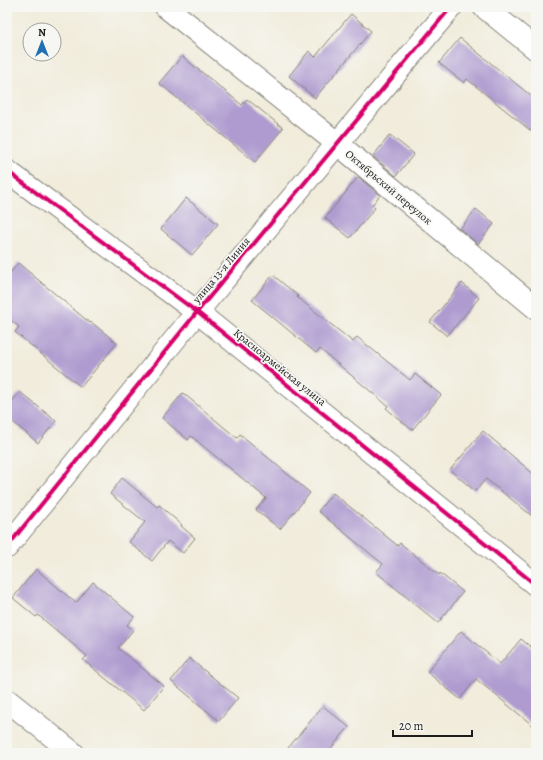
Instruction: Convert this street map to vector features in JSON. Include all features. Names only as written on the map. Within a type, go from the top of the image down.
[{"type":"street","name":"Октябрьский переулок","points":[[166,7],[338,144],[536,308]]},
{"type":"street","name":"улица 13-я Линия","points":[[7,547],[197,312],[452,7]]},
{"type":"street","points":[[484,7],[536,49]]},
{"type":"street","name":"Красноармейская улица","points":[[7,171],[197,312],[536,585]]},
{"type":"street","points":[[7,700],[73,753]]},
{"type":"building","points":[[351,14],[371,31],[315,98],[289,76],[309,51],[315,57]]},
{"type":"building","points":[[460,38],[536,100],[536,135],[467,79],[464,83],[439,63]]},
{"type":"building","points":[[182,56],[242,105],[247,99],[283,128],[255,162],[159,83]]},
{"type":"building","points":[[390,135],[414,154],[396,176],[373,156]]},
{"type":"building","points":[[358,177],[380,195],[372,205],[375,208],[350,238],[325,218]]},
{"type":"building","points":[[186,198],[218,224],[192,255],[161,229]]},
{"type":"building","points":[[476,209],[494,224],[478,244],[460,229]]},
{"type":"building","points":[[18,263],[90,323],[91,322],[117,343],[81,387],[15,332],[19,327],[7,317],[7,277]]},
{"type":"building","points":[[273,275],[298,296],[297,297],[353,342],[357,337],[410,380],[415,374],[441,395],[412,430],[386,408],[388,406],[320,349],[316,353],[252,300]]},
{"type":"building","points":[[462,283],[479,298],[447,336],[430,322]]},
{"type":"building","points":[[20,392],[56,421],[38,443],[7,417],[7,407]]},
{"type":"building","points":[[183,393],[237,438],[240,434],[310,493],[280,529],[256,510],[266,498],[191,436],[188,440],[162,418]]},
{"type":"building","points":[[483,431],[536,476],[536,519],[486,479],[475,491],[450,470]]},
{"type":"building","points":[[122,478],[157,507],[159,505],[195,538],[183,553],[168,541],[152,561],[129,542],[145,522],[110,494]]},
{"type":"building","points":[[333,493],[398,546],[400,543],[439,575],[440,573],[463,592],[438,623],[376,572],[383,564],[318,511]]},
{"type":"building","points":[[36,569],[76,603],[93,582],[134,617],[127,625],[133,630],[118,648],[164,686],[144,710],[83,660],[87,656],[38,615],[36,617],[13,598]]},
{"type":"building","points":[[461,631],[500,664],[521,639],[536,651],[536,728],[476,679],[460,699],[427,672]]},
{"type":"building","points":[[189,658],[238,698],[219,721],[171,681]]},
{"type":"building","points":[[323,706],[349,727],[327,753],[284,753]]},
{"type":"cycle path","points":[[7,547],[197,312],[451,7]]},
{"type":"cycle path","points":[[7,171],[197,312],[536,585]]}]
